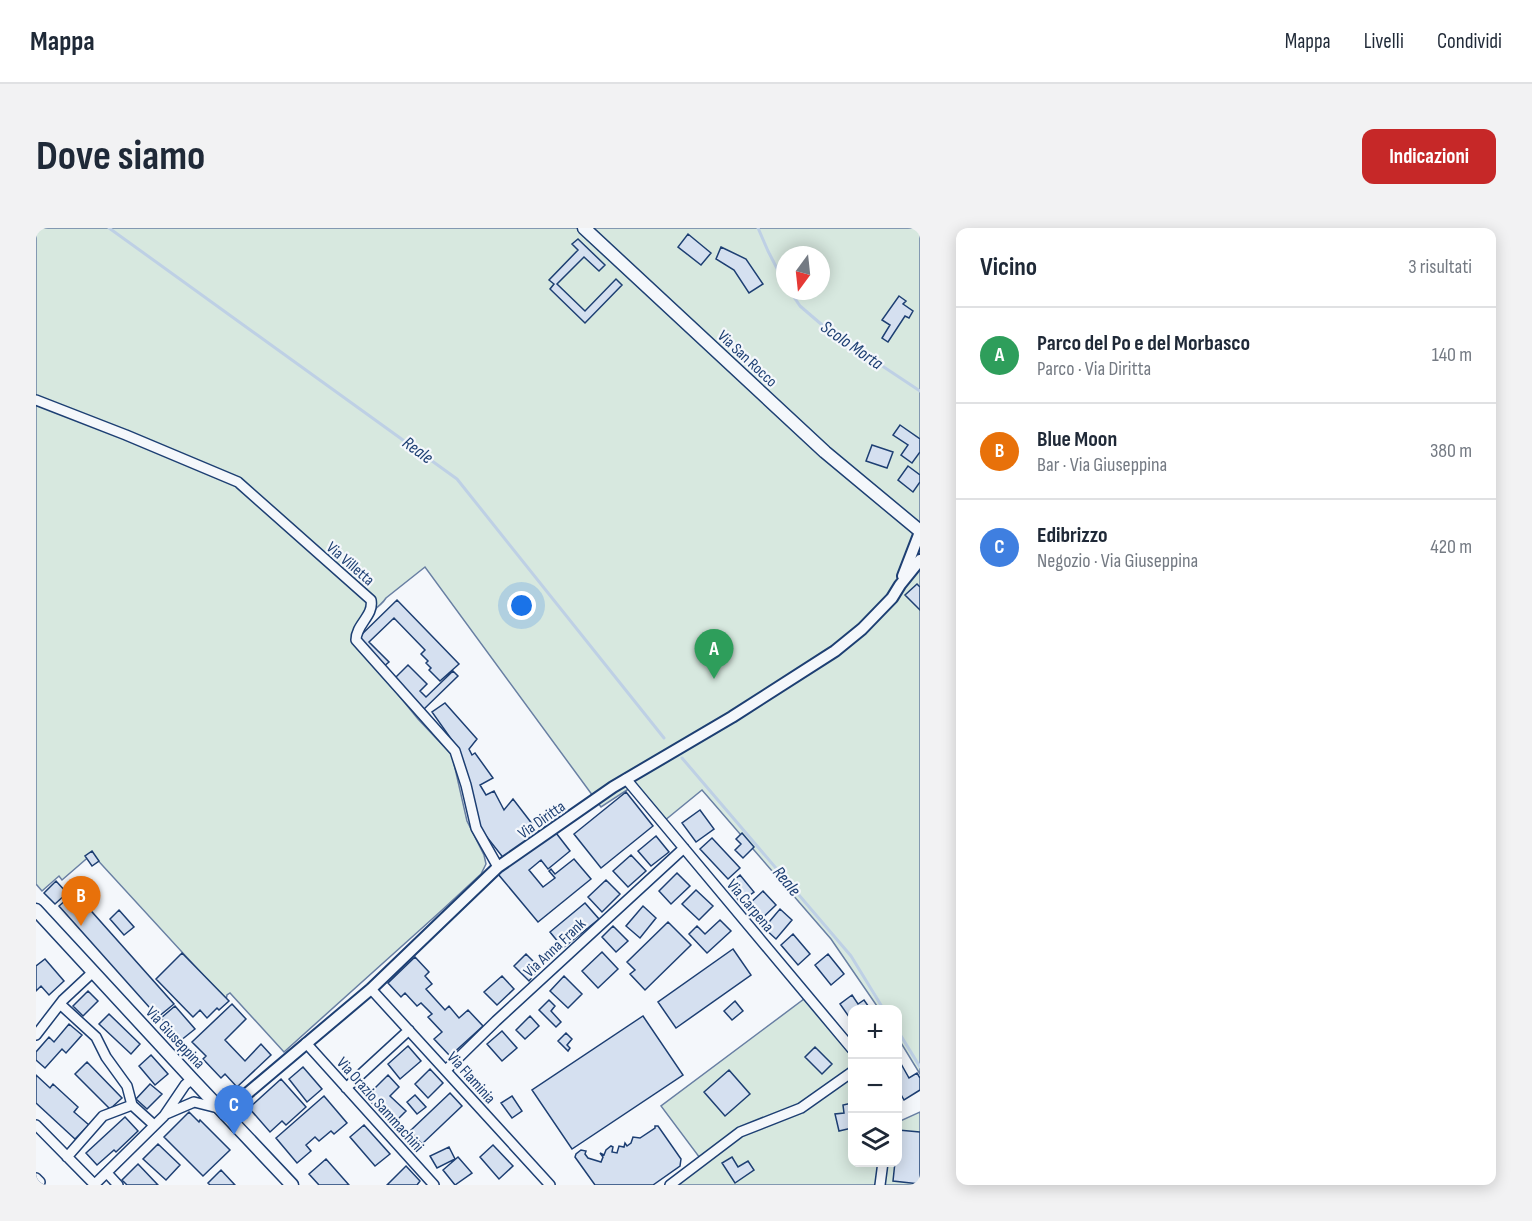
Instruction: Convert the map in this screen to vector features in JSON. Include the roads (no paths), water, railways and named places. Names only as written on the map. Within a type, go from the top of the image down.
[{"type":"main road","name":"Via San Rocco","points":[[584,228],[825,452],[920,532]]},
{"type":"main road","name":"Via San Rocco","points":[[893,508],[920,519]]},
{"type":"main road","name":"Via Giuseppina","points":[[36,910],[292,1185]]},
{"type":"street","name":"Via Villetta","points":[[36,400],[238,482],[371,600],[370,612],[357,632],[356,640],[456,751],[476,828],[498,867]]},
{"type":"street","name":"Via Diritta","points":[[900,585],[920,532]]},
{"type":"street","name":"Via Diritta","points":[[222,1111],[371,989],[498,867],[626,779],[732,717],[835,651],[862,629],[892,598],[920,561]]},
{"type":"street","name":"Via Carpena","points":[[626,779],[848,1044]]},
{"type":"street","name":"Via Anna Frank","points":[[446,1070],[684,848]]},
{"type":"street","points":[[36,1035],[60,1004],[93,972]]},
{"type":"street","name":"Via Flaminia","points":[[371,989],[550,1185]]},
{"type":"street","points":[[60,1004],[96,1037],[106,1057],[127,1086],[132,1105],[154,1125]]},
{"type":"street","points":[[346,1088],[409,1030]]},
{"type":"street","name":"Via Orazio Sammachini","points":[[306,1043],[434,1185]]},
{"type":"street","points":[[670,1185],[740,1132],[801,1108],[848,1075]]},
{"type":"street","points":[[36,1125],[94,1185],[164,1116],[185,1085],[192,1079]]},
{"type":"street","points":[[164,1116],[194,1102],[222,1111]]},
{"type":"street","points":[[67,1156],[103,1116],[132,1105]]},
{"type":"street","points":[[880,1185],[882,1167]]},
{"type":"street","points":[[107,1173],[118,1185]]},
{"type":"street","points":[[36,1178],[40,1182],[37,1185]]},
{"type":"waterway","name":"Reale","points":[[109,228],[457,479],[664,738]]},
{"type":"waterway","name":"Scolo Morta","points":[[758,228],[776,267]]},
{"type":"waterway","name":"Scolo Morta","points":[[796,300],[828,330],[920,391]]},
{"type":"waterway","name":"Reale","points":[[682,758],[851,956],[881,1005]]},
{"type":"waterway","name":"Reale","points":[[902,1038],[920,1067]]},
{"type":"place","name":"Parco del Po e del Morbasco","points":[[714,679]]},
{"type":"place","name":"Blue Moon","points":[[81,926]]},
{"type":"place","name":"Edibrizzo","points":[[234,1135]]}]
